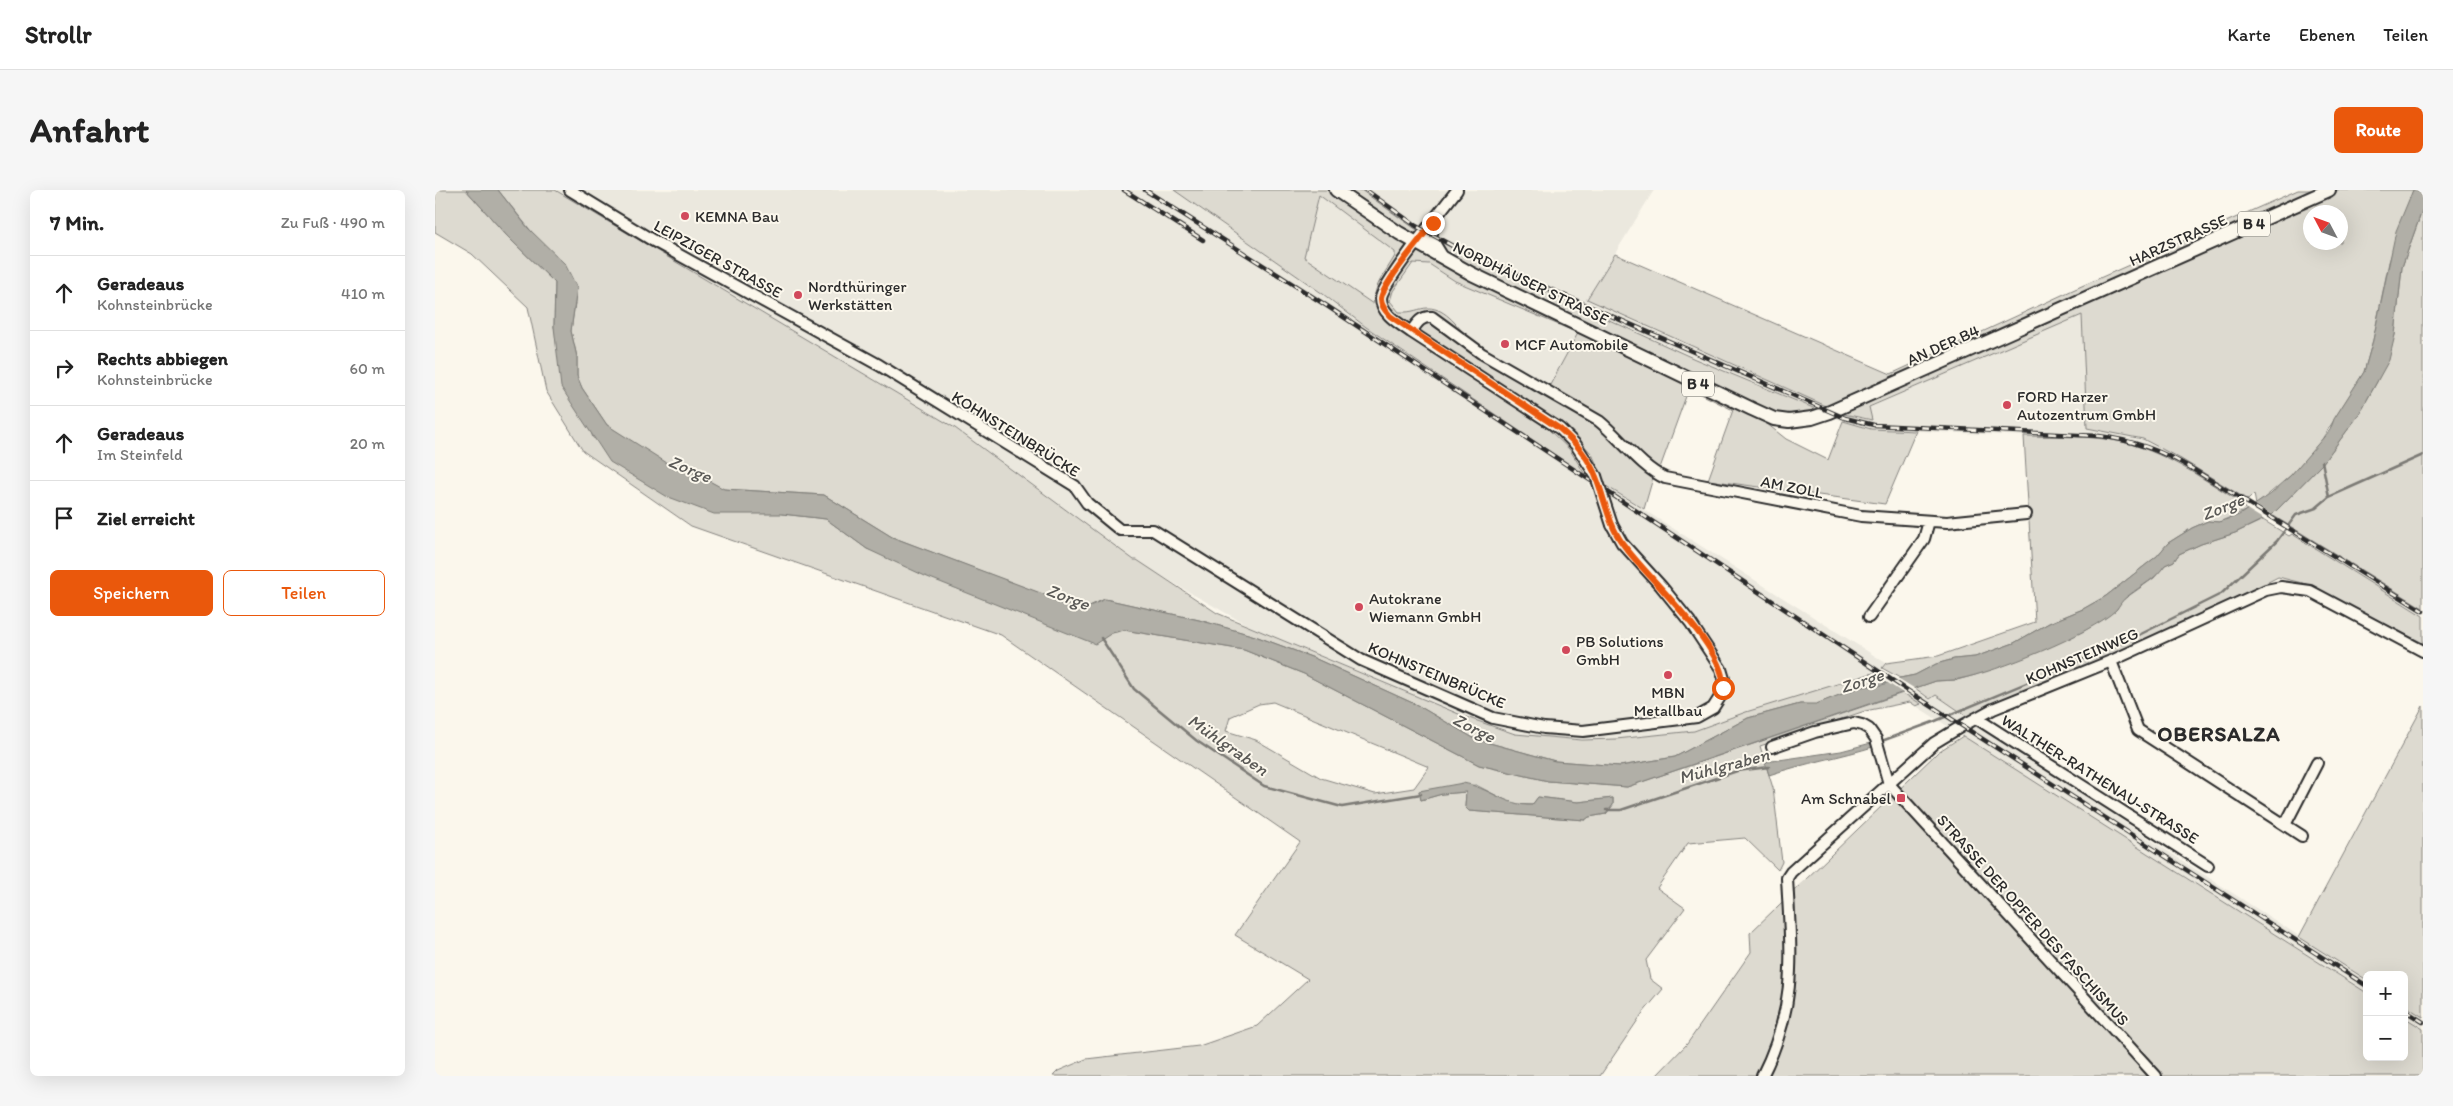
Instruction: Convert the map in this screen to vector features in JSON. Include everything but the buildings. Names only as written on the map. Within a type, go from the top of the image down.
[{"type":"main road","name":"NORDHÄUSER STRASSE","points":[[1337,190],[1417,244],[1442,258],[1533,304],[1774,419],[1801,421],[1830,412]]},
{"type":"main road","name":"HARZSTRASSE","points":[[2068,307],[2329,190]]},
{"type":"main road","points":[[1433,223],[1430,238],[1442,258]]},
{"type":"main road","name":"AN DER B4","points":[[1830,412],[2068,307]]},
{"type":"street","name":"LEIPZIGER STRASSE","points":[[571,190],[652,240],[879,366]]},
{"type":"street","points":[[1417,244],[1457,190]]},
{"type":"street","name":"KOHNSTEINBRÜCKE","points":[[879,366],[1075,486],[1087,503],[1121,530],[1153,530],[1361,660],[1493,718],[1544,728],[1583,731],[1697,717],[1713,708],[1723,688],[1724,679],[1721,669],[1690,622],[1661,586],[1622,543],[1612,525],[1596,476],[1586,458],[1566,434],[1411,332],[1390,316],[1383,307],[1381,297],[1390,280],[1417,244]]},
{"type":"street","name":"AM ZOLL","points":[[1411,332],[1420,320],[1432,317],[1481,353],[1599,421],[1616,434],[1653,473],[1665,478],[1861,516],[1947,522],[2026,514]]},
{"type":"street","points":[[1869,618],[1924,539],[1929,521]]},
{"type":"street","name":"KOHNSTEINWEG","points":[[1763,1076],[1776,1048],[1788,1000],[1792,956],[1787,878],[1791,872],[1934,743],[1976,718],[2111,660],[2248,597],[2281,587],[2310,592],[2423,651]]},
{"type":"street","points":[[2111,660],[2138,730],[2302,836]]},
{"type":"street","name":"WALTHER-RATHENAU-STRASSE","points":[[1976,718],[2208,866]]},
{"type":"street","points":[[1772,747],[1854,723],[1869,729],[1878,743],[1889,784]]},
{"type":"street","points":[[1883,762],[1904,770]]},
{"type":"street","points":[[2285,825],[2317,763]]},
{"type":"street","name":"STRASSE DER OPFER DES FASCHISMUS","points":[[1889,784],[2156,1076]]},
{"type":"shaded area","points":[[435,190],[466,190],[507,236],[555,283],[554,327],[593,438],[782,514],[826,519],[867,549],[1112,633],[1124,630],[1244,650],[1304,674],[1479,765],[1548,781],[1627,787],[1903,693],[1921,704],[1916,706],[1910,702],[1865,711],[1760,746],[1773,788],[1782,862],[1778,870],[1745,838],[1688,843],[1657,888],[1685,908],[1646,960],[1650,979],[1663,989],[1642,1014],[1600,1076],[1053,1076],[1058,1071],[1086,1059],[1199,1046],[1257,1026],[1308,979],[1235,935],[1300,842],[1001,635],[691,526],[583,451],[546,391],[528,307],[472,254],[435,232]],"holes":[[[1273,702],[1429,767],[1414,788],[1375,794],[1321,778],[1256,740],[1226,731],[1230,717],[1259,704]],[[1476,785],[1513,804],[1532,805],[1538,797],[1578,802],[1613,798],[1613,805],[1606,814],[1589,817],[1585,820],[1469,811],[1465,807],[1466,792],[1442,794],[1421,800],[1419,791]]]},
{"type":"shaded area","points":[[466,190],[498,190],[528,228],[565,264],[577,288],[571,331],[577,357],[577,376],[582,388],[607,425],[667,463],[680,465],[724,489],[824,495],[892,537],[1083,609],[1105,599],[1199,620],[1255,636],[1314,658],[1417,705],[1475,739],[1555,761],[1620,766],[1675,757],[1748,718],[1800,704],[1816,704],[1860,687],[1882,685],[1915,675],[1936,664],[1954,659],[1975,657],[2014,643],[2049,623],[2083,609],[2106,596],[2157,556],[2168,543],[2192,528],[2208,521],[2219,522],[2239,515],[2271,494],[2291,475],[2330,430],[2334,419],[2364,372],[2373,340],[2396,231],[2413,190],[2423,190],[2423,208],[2402,267],[2395,335],[2389,360],[2358,416],[2322,464],[2272,515],[2235,533],[2201,544],[2179,554],[2174,561],[2165,565],[2103,620],[2064,641],[2018,661],[1956,680],[1936,681],[1627,787],[1548,781],[1479,765],[1304,674],[1244,650],[1124,630],[1112,633],[1095,644],[925,576],[867,549],[826,519],[782,514],[714,514],[666,496],[610,462],[561,387],[554,327],[555,283],[507,236]]},
{"type":"shaded area","points":[[498,190],[555,190],[955,428],[1134,560],[1137,560],[1217,613],[1466,717],[1515,734],[1582,740],[1616,739],[1694,731],[1746,712],[1873,673],[1886,683],[1860,687],[1815,705],[1800,704],[1748,718],[1675,757],[1620,766],[1555,761],[1475,739],[1417,705],[1314,658],[1255,636],[1199,620],[1105,599],[1083,609],[1065,603],[892,537],[824,495],[723,489],[680,465],[667,464],[607,425],[582,388],[577,376],[577,357],[571,331],[577,288]]},
{"type":"shaded area","points":[[555,190],[1174,190],[1323,294],[1366,327],[1586,476],[1593,493],[1610,504],[1606,486],[1886,663],[1877,676],[1873,674],[1694,731],[1616,739],[1542,738],[1515,734],[1466,717],[1249,626],[1194,595],[1134,560],[955,428]]},
{"type":"shaded area","points":[[1174,190],[1361,190],[1417,230],[1464,254],[1695,359],[1835,417],[1790,428],[1766,423],[1786,439],[1828,460],[1843,421],[1871,429],[1916,431],[1885,504],[1708,480],[1733,410],[1689,388],[1660,468],[1653,478],[1644,509],[1606,486],[1592,454],[1560,420],[1549,430],[1570,450],[1586,476],[1366,327],[1323,294]],"holes":[[[1319,195],[1395,252],[1395,256],[1378,285],[1373,304],[1304,257]],[[1413,263],[1429,264],[1455,281],[1578,333],[1550,385],[1520,371],[1477,346],[1441,311],[1428,308],[1399,312],[1390,301],[1393,291]]]},
{"type":"shaded area","points":[[1361,190],[1654,190],[1587,299],[1844,414],[1858,418],[1871,420],[1868,408],[2082,314],[2087,428],[2143,439],[2181,459],[2248,500],[2245,505],[2154,452],[2109,440],[1871,429],[1843,421],[1695,359],[1464,254],[1417,230]]},
{"type":"shaded area","points":[[2298,190],[2413,190],[2389,262],[2373,340],[2364,372],[2319,444],[2291,475],[2256,505],[2254,494],[2248,500],[2181,459],[2143,439],[2087,428],[2082,315],[1869,407],[1872,420],[1844,414],[1587,299],[1615,254],[1891,374],[2075,289]]},
{"type":"shaded area","points":[[1319,195],[1395,252],[1395,256],[1374,292],[1373,305],[1304,257]]},
{"type":"shaded area","points":[[2423,208],[2423,608],[2272,515],[2322,464],[2358,416],[2377,382],[2395,335],[2402,267]]},
{"type":"shaded area","points":[[1413,263],[1428,264],[1455,281],[1578,333],[1550,385],[1484,350],[1428,308],[1411,313],[1398,312],[1390,301],[1393,291]]},
{"type":"shaded area","points":[[2024,436],[2114,440],[2143,448],[2203,478],[2245,505],[2244,508],[2247,510],[2219,522],[2208,521],[2192,528],[2168,543],[2157,556],[2106,596],[2083,609],[2049,623],[2014,643],[1975,657],[1954,659],[1936,664],[1915,675],[1900,678],[1882,668],[1886,663],[1938,656],[2035,622]]},
{"type":"shaded area","points":[[2263,520],[2289,536],[2292,534],[2423,616],[2423,643],[2306,584],[2278,577],[2217,608],[1968,717],[1936,695],[1930,699],[1915,688],[1936,681],[1957,680],[1975,675],[2042,650],[2084,631],[2117,609],[2120,602],[2154,578],[2165,565],[2174,561],[2179,554],[2201,544],[2235,533]]},
{"type":"shaded area","points":[[2300,533],[2423,608],[2423,616],[2297,537]]},
{"type":"shaded area","points":[[1915,688],[1930,699],[1936,695],[2166,850],[2363,977],[2363,990],[1916,706],[1920,704],[1903,694]]},
{"type":"shaded area","points":[[2423,706],[2423,1017],[2408,1008],[2408,971],[2363,971],[2363,977],[2299,937]]},
{"type":"shaded area","points":[[1963,736],[2363,990],[2363,1061],[2408,1061],[2408,1020],[2423,1029],[2423,1076],[1656,1076],[1687,1044],[1751,952],[1750,933],[1938,752]]},
{"type":"shaded area","points":[[1875,742],[1876,746],[1769,775],[1765,762],[1841,751]]},
{"type":"shaded area","points":[[1463,783],[1481,788],[1505,800],[1522,805],[1532,805],[1538,797],[1578,802],[1613,798],[1613,805],[1606,814],[1589,817],[1585,820],[1469,811],[1465,807],[1466,792],[1442,794],[1421,800],[1419,791]]},
{"type":"shaded area","points":[[2408,1007],[2423,1016],[2423,1029],[2408,1020]]},
{"type":"pier","points":[[2253,504],[2274,516],[2266,521],[2245,508]]},
{"type":"pier","points":[[1896,677],[1917,690],[1906,695],[1885,681]]},
{"type":"waterway","points":[[1879,742],[1933,722],[2129,640],[2221,594],[2277,541],[2296,515],[2316,508],[2329,497],[2423,455]]},
{"type":"waterway","points":[[2322,461],[2329,497]]},
{"type":"waterway","name":"Mühlgraben","points":[[1101,638],[1134,689],[1197,741],[1264,786],[1342,807],[1421,794]]},
{"type":"waterway","name":"Mühlgraben","points":[[1606,810],[1621,810],[1737,771],[1769,767]]},
{"type":"railway","points":[[1124,190],[1203,240]]},
{"type":"railway","points":[[1145,190],[1324,304],[1925,702],[2363,983]]},
{"type":"railway","points":[[1366,190],[1416,226],[1460,250],[1845,418],[1874,425],[2099,436],[2124,440],[2158,451],[2191,468],[2423,611]]},
{"type":"railway","points":[[2408,1013],[2423,1022]]},
{"type":"place","name":"KEMNA Bau","points":[[685,216]]},
{"type":"place","name":"Nordthüringer Werkstätten","points":[[798,295]]},
{"type":"place","name":"MCF Automobile","points":[[1505,344]]},
{"type":"place","name":"FORD Harzer Autozentrum GmbH","points":[[2007,405]]},
{"type":"place","name":"Autokrane Wiemann GmbH","points":[[1359,607]]},
{"type":"place","name":"PB Solutions GmbH","points":[[1566,650]]},
{"type":"place","name":"MBN Metallbau","points":[[1668,675]]},
{"type":"place","name":"Am Schnabel","points":[[1901,798]]},
{"type":"district","name":"OBERSALZA","points":[[2219,733]]},
{"type":"route","points":[[1433,223],[1390,280],[1381,297],[1383,307],[1390,316],[1411,332],[1560,429],[1576,445],[1596,476],[1612,525],[1622,543],[1661,586],[1716,659],[1724,679],[1723,688]]},
{"type":"water label","name":"Zorge","points":[[690,469]]},
{"type":"water label","name":"Zorge","points":[[2223,507]]},
{"type":"water label","name":"Zorge","points":[[1068,597]]},
{"type":"water label","name":"Zorge","points":[[1862,681]]},
{"type":"water label","name":"Zorge","points":[[1474,728]]}]
